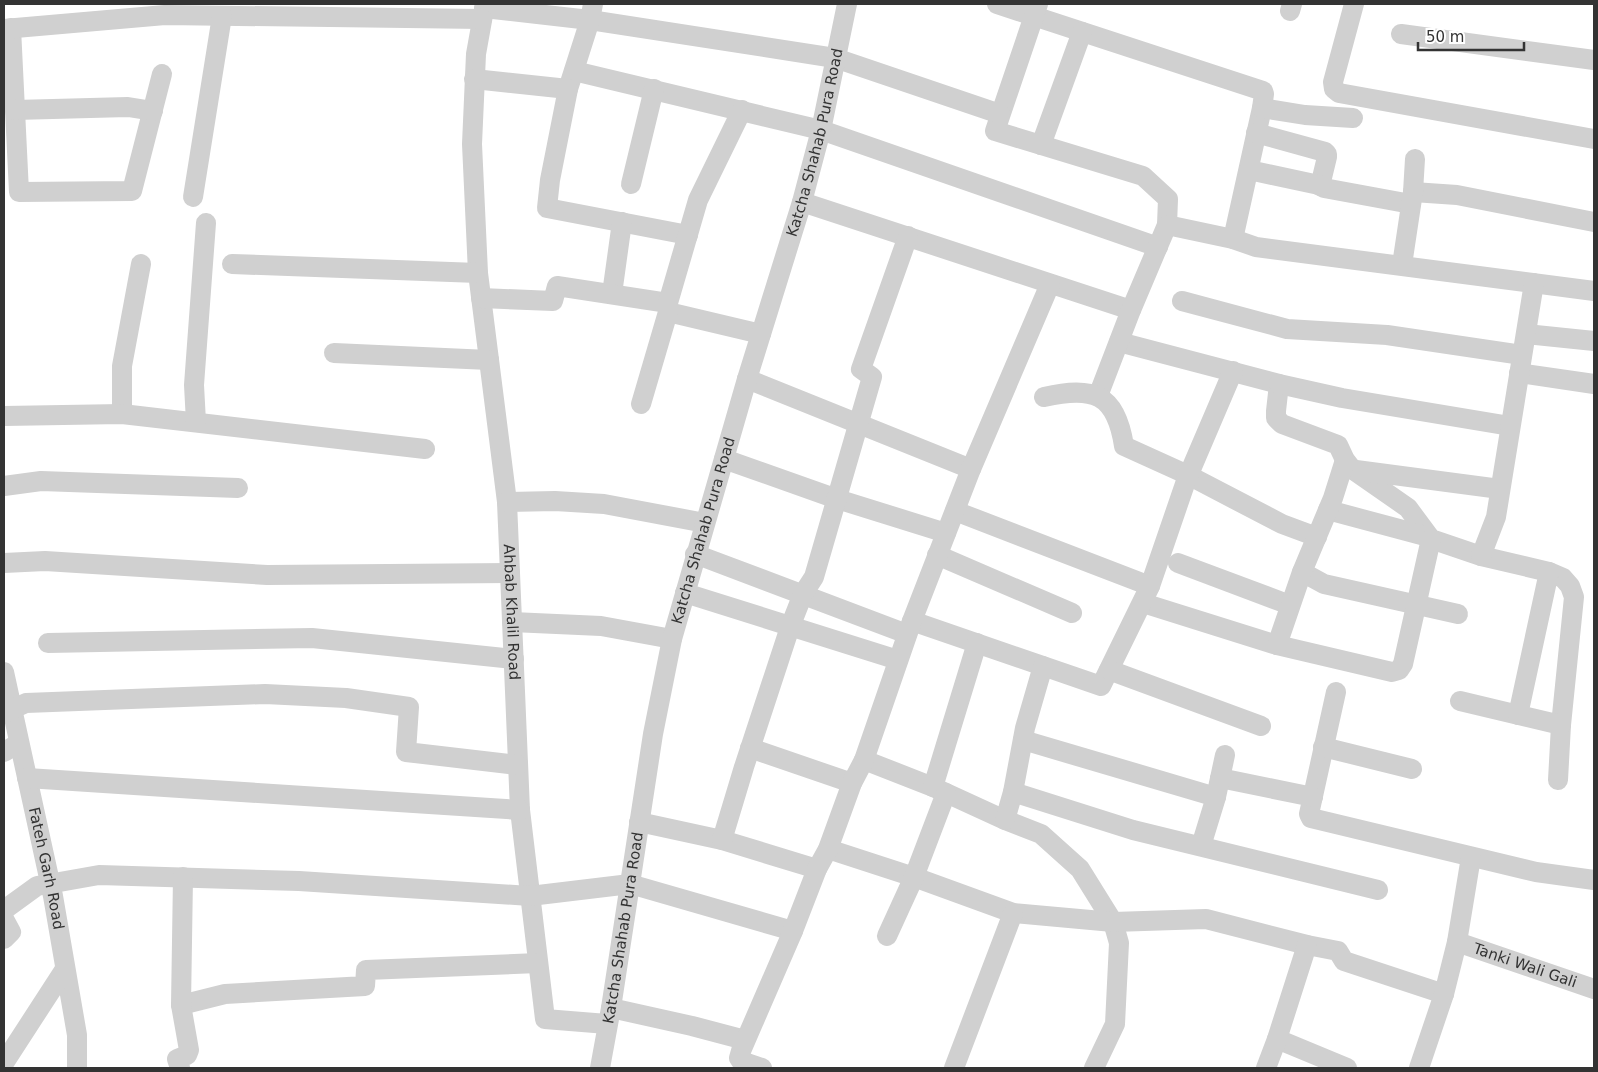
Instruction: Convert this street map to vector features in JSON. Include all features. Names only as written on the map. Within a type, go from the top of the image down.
[{"type":"street","name":"Katcha Shahab Pura Road","points":[[600,1068],[653,734],[672,639],[822,130],[846,4]]},
{"type":"street","points":[[997,4],[1036,10],[1082,32],[1305,115],[1353,118]]},
{"type":"street","points":[[1354,4],[1333,82],[1334,89],[1339,93],[1594,139]]},
{"type":"street","points":[[162,74],[132,191],[19,192],[8,28],[164,10],[222,16],[484,10],[591,12],[835,58],[1000,114]]},
{"type":"street","name":"Ahbab Khalil Road","points":[[484,10],[476,54],[472,144],[478,273],[507,502],[520,810],[544,1018],[609,1016]]},
{"type":"street","points":[[1036,10],[1000,114],[996,131],[1142,176],[1168,199],[1167,225],[1131,310],[1098,396]]},
{"type":"street","points":[[591,12],[571,80],[550,180],[547,208],[688,235]]},
{"type":"street","points":[[193,197],[222,16]]},
{"type":"street","points":[[1041,145],[1082,32]]},
{"type":"street","points":[[1401,34],[1594,60]]},
{"type":"street","points":[[474,79],[571,80],[654,89],[742,110],[822,130],[1158,247]]},
{"type":"street","points":[[631,184],[654,89]]},
{"type":"street","points":[[1232,238],[1249,170],[1261,99]]},
{"type":"street","points":[[15,110],[128,107],[153,111]]},
{"type":"street","points":[[641,404],[698,200],[742,110]]},
{"type":"street","points":[[1256,133],[1325,152],[1328,157],[1320,186]]},
{"type":"street","points":[[1402,265],[1412,198],[1415,159]]},
{"type":"street","points":[[1249,170],[1324,188],[1412,198],[1457,195],[1594,222]]},
{"type":"street","points":[[802,202],[1131,310]]},
{"type":"street","points":[[612,294],[622,222]]},
{"type":"street","points":[[196,422],[194,384],[206,223]]},
{"type":"street","points":[[1167,225],[1232,238],[1256,247],[1594,291]]},
{"type":"street","points":[[722,840],[790,627],[803,594],[814,578],[872,377],[861,369],[908,236]]},
{"type":"street","points":[[122,414],[122,366],[141,264]]},
{"type":"street","points":[[232,264],[478,273]]},
{"type":"street","points":[[1481,556],[1496,517],[1534,283]]},
{"type":"street","points":[[762,1068],[741,1061],[742,1049],[793,931],[817,869],[828,849],[852,783],[864,760],[898,660],[937,555],[971,469],[1050,284]]},
{"type":"street","points":[[481,298],[553,300],[558,286],[612,294],[761,334]]},
{"type":"street","points":[[1182,301],[1287,329],[1387,335],[1520,364],[1594,384]]},
{"type":"street","points":[[1526,334],[1594,341]]},
{"type":"street","points":[[1119,342],[1279,384],[1342,398],[1510,426]]},
{"type":"street","points":[[334,354],[489,360]]},
{"type":"street","points":[[1105,678],[1146,595],[1188,475],[1233,371]]},
{"type":"street","points":[[748,379],[971,469]]},
{"type":"street","points":[[955,511],[1146,595],[1277,645],[1392,672],[1399,670],[1403,664],[1430,538],[1408,508],[1349,465],[1338,445],[1282,424],[1276,418],[1279,384]]},
{"type":"street","points":[[1044,397],[1065,392],[1098,396],[1110,405],[1117,418],[1124,446],[1188,475],[1282,524],[1317,537]]},
{"type":"street","points":[[4,416],[122,414],[425,448]]},
{"type":"street","points":[[724,459],[837,499],[946,533]]},
{"type":"street","points":[[1349,465],[1500,489]]},
{"type":"street","points":[[1277,645],[1302,572],[1349,465]]},
{"type":"street","points":[[4,486],[41,481],[238,488]]},
{"type":"street","points":[[507,502],[555,501],[604,504],[705,523]]},
{"type":"street","points":[[1328,510],[1430,538],[1481,556],[1549,572],[1563,578],[1570,586],[1574,597],[1561,725],[1558,780]]},
{"type":"street","points":[[696,554],[803,594],[910,627],[977,643],[1043,666],[1105,678],[1261,726]]},
{"type":"street","points":[[937,555],[1072,613]]},
{"type":"street","points":[[4,563],[45,561],[267,575],[510,573]]},
{"type":"street","points":[[1178,563],[1290,605]]},
{"type":"street","points":[[1302,572],[1324,584],[1458,614]]},
{"type":"street","points":[[1518,715],[1549,572]]},
{"type":"street","points":[[684,593],[898,660]]},
{"type":"street","points":[[512,622],[601,626],[672,639]]},
{"type":"street","points":[[48,643],[312,638],[514,659]]},
{"type":"street","points":[[887,936],[914,877],[939,790],[977,643]]},
{"type":"street","points":[[1005,820],[1013,792],[1023,740],[1043,666]]},
{"type":"street","name":"Fateh Garh Road","points":[[4,672],[12,748],[27,778],[50,884],[76,1034],[77,1068]]},
{"type":"street","points":[[1336,692],[1311,806],[1311,818],[1536,872],[1594,880]]},
{"type":"street","points":[[8,712],[26,703],[265,694],[346,698],[409,707],[406,752],[518,765]]},
{"type":"street","points":[[1460,701],[1561,725]]},
{"type":"street","points":[[1023,740],[1218,788],[1311,806]]},
{"type":"street","points":[[1324,747],[1412,770]]},
{"type":"street","points":[[750,748],[852,783]]},
{"type":"street","points":[[1201,846],[1218,788],[1225,755]]},
{"type":"street","points":[[864,760],[1040,834],[1080,869],[1113,922],[1119,943],[1116,1024],[1094,1068]]},
{"type":"street","points":[[27,778],[520,810]]},
{"type":"street","points":[[1013,792],[1133,830],[1378,890]]},
{"type":"street","points":[[639,822],[722,840],[817,869]]},
{"type":"street","points":[[828,849],[914,877],[1013,913],[1113,922],[1206,919],[1338,951],[1344,962],[1444,994]]},
{"type":"street","points":[[1419,1068],[1444,994],[1457,942],[1471,857]]},
{"type":"street","points":[[4,910],[36,886],[99,875],[299,880],[530,896],[630,884],[793,931]]},
{"type":"street","points":[[178,1063],[189,1053],[181,1004],[183,877]]},
{"type":"street","points":[[954,1068],[1013,913]]},
{"type":"street","points":[[4,919],[11,932],[4,939]]},
{"type":"street","name":"Tanki Wali Gali","points":[[1457,942],[1594,988]]},
{"type":"street","points":[[1266,1068],[1307,945]]},
{"type":"street","points":[[181,1004],[225,994],[365,986],[366,970],[538,963]]},
{"type":"street","points":[[4,1064],[65,969]]},
{"type":"street","points":[[609,1016],[742,1049]]},
{"type":"street","points":[[1277,1039],[1348,1068]]}]
